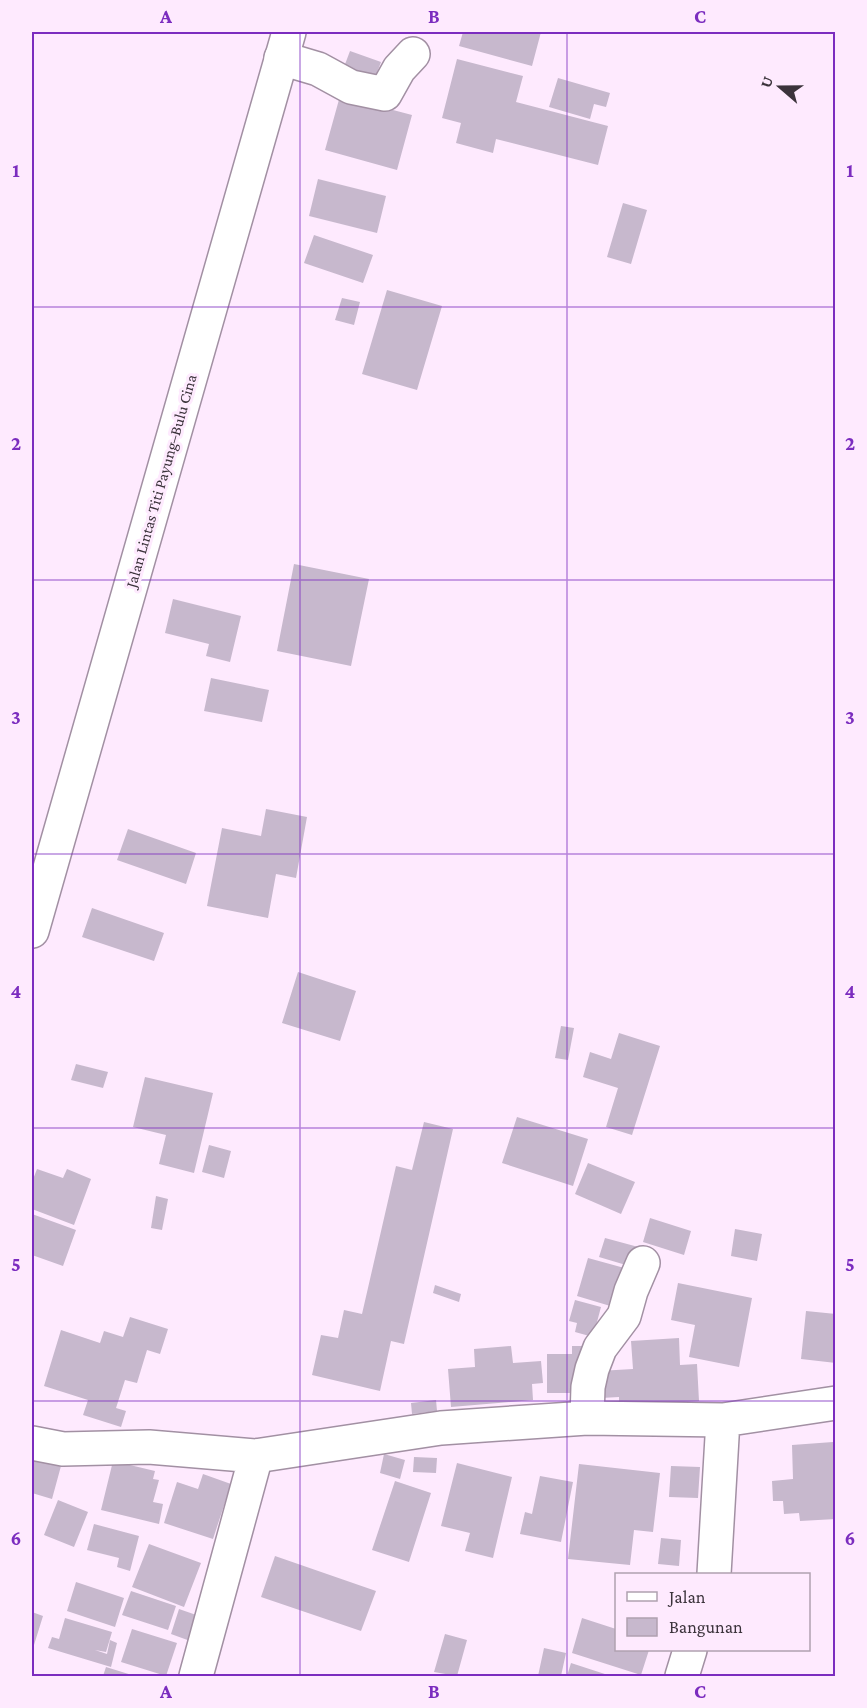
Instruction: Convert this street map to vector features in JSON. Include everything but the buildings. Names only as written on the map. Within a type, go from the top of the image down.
[{"type":"street","points":[[285,45],[318,69],[351,87],[385,94],[399,69],[413,54]]},
{"type":"street","name":"Jalan Lintas Titi Payung–Bulu Cina","points":[[32,931],[285,45]]},
{"type":"street","points":[[587,1418],[588,1387],[592,1369],[600,1348],[624,1316],[631,1291],[643,1263]]},
{"type":"street","points":[[32,1443],[63,1449],[148,1447],[256,1456],[441,1428],[587,1418],[723,1420],[836,1403]]},
{"type":"street","points":[[714,1573],[723,1420]]},
{"type":"street","points":[[196,1677],[256,1456]]},
{"type":"street","points":[[682,1677],[690,1651]]}]
